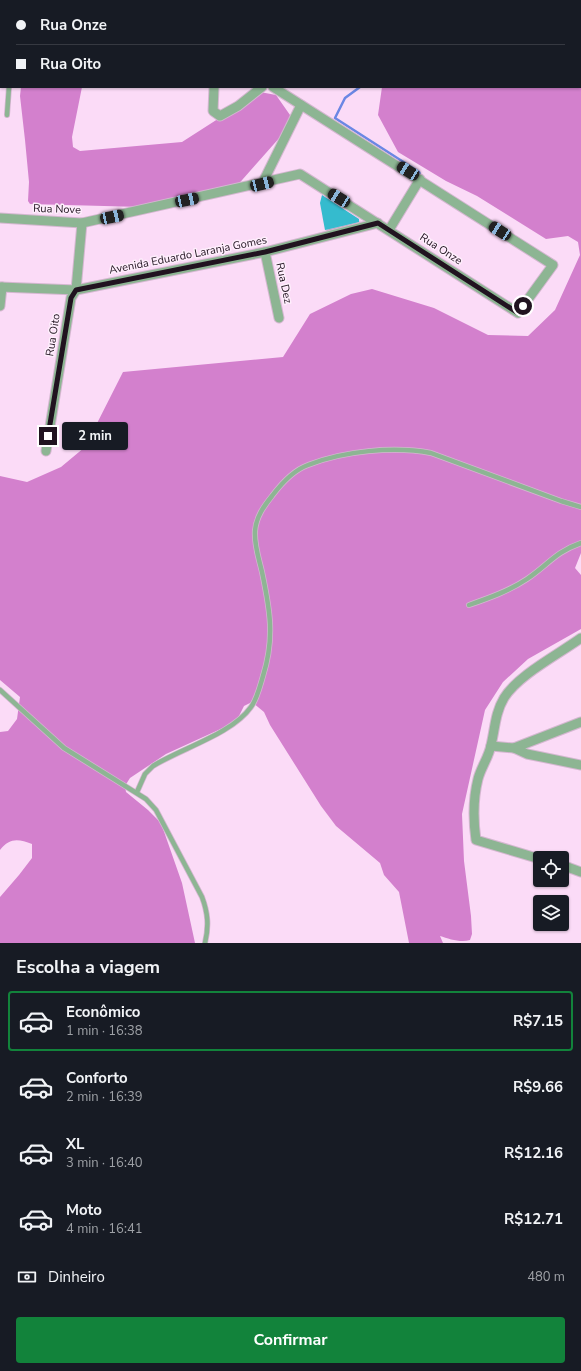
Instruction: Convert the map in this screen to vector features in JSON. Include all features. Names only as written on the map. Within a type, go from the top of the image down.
[{"type":"street","points":[[214,88],[213,111],[220,116],[238,106],[261,88]]},
{"type":"street","points":[[275,88],[420,179],[389,230]]},
{"type":"street","points":[[262,184],[301,105]]},
{"type":"street","name":"Rua Onze","points":[[300,174],[518,313],[553,265],[420,179]]},
{"type":"street","name":"Rua Nove","points":[[0,218],[82,223],[262,184],[300,174]]},
{"type":"street","name":"Rua Oito","points":[[46,451],[71,298],[76,290],[82,223]]},
{"type":"street","name":"Avenida Eduardo Laranja Gomes","points":[[1,287],[76,290],[265,252],[378,223]]},
{"type":"street","name":"Rua Dez","points":[[265,252],[279,318]]},
{"type":"street","points":[[0,306],[1,287]]},
{"type":"street","points":[[533,857],[476,840],[474,799],[482,768],[491,746],[495,722],[504,698],[526,676],[581,638]]},
{"type":"street","points":[[514,748],[581,722]]},
{"type":"street","points":[[491,746],[514,748],[527,754],[581,765]]},
{"type":"street","points":[[569,868],[581,872]]},
{"type":"lane","points":[[7,114],[9,88]]},
{"type":"lane","points":[[137,792],[145,774],[153,766],[231,727],[243,718],[252,706],[269,658],[272,630],[270,608],[255,542],[255,529],[258,516],[282,483],[307,465],[333,457],[387,449],[409,449],[431,453],[581,507]]},
{"type":"lane","points":[[470,605],[505,592],[527,579],[561,551],[581,543]]},
{"type":"lane","points":[[0,690],[64,748],[137,792],[156,810],[202,897],[207,910],[208,923],[205,943]]},
{"type":"shaded area","points":[[21,88],[82,88],[72,137],[73,147],[80,151],[182,142],[260,92],[276,95],[290,115],[289,127],[235,188],[141,207],[30,204],[28,201],[29,182],[20,96]]},
{"type":"shaded area","points":[[382,88],[581,88],[581,553],[575,568],[581,575],[581,629],[528,659],[503,682],[485,710],[462,814],[464,861],[471,916],[472,934],[470,940],[459,941],[440,936],[443,943],[409,943],[399,892],[384,875],[380,863],[336,826],[321,806],[270,725],[264,712],[252,702],[244,706],[236,722],[166,754],[130,778],[125,786],[126,792],[161,823],[182,883],[195,943],[0,943],[0,897],[32,858],[32,844],[15,840],[7,843],[0,850],[0,732],[8,731],[17,719],[20,697],[0,680],[0,476],[27,482],[61,467],[85,447],[123,372],[283,357],[310,314],[351,294],[372,289],[434,308],[488,335],[528,336],[555,310],[580,255],[578,242],[568,236],[546,239],[477,196],[446,181],[398,152],[378,115]]},
{"type":"building","points":[[322,195],[359,219],[359,222],[325,230],[320,203]]},
{"type":"waterway","points":[[359,88],[345,98],[335,118],[419,172],[421,177]]},
{"type":"route","points":[[48,436],[71,298],[76,290],[265,252],[378,223],[518,313],[523,306]]}]
